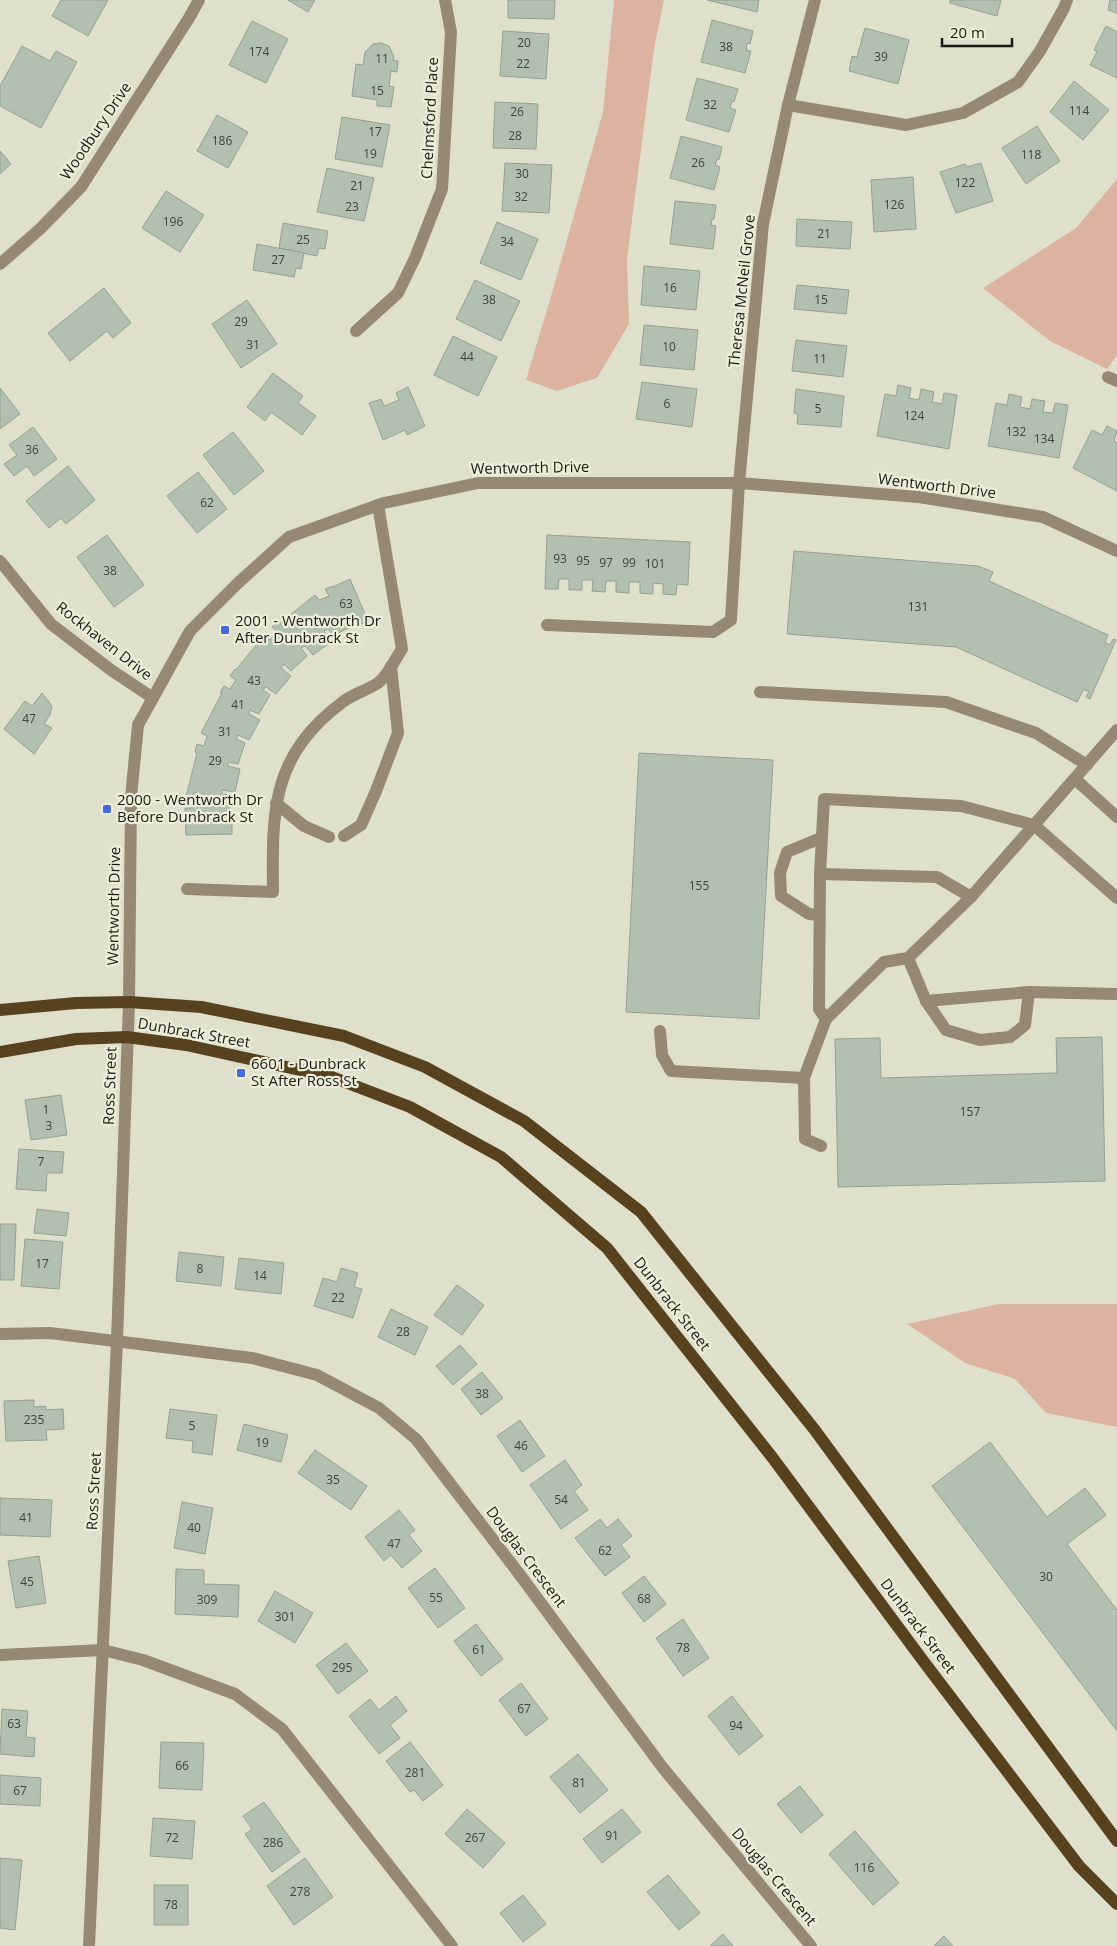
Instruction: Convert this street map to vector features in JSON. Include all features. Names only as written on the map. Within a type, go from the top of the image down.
[{"type":"main road","name":"Dunbrack Street","points":[[0,1010],[76,1003],[129,1002],[201,1007],[344,1036],[424,1068],[524,1121],[641,1212],[814,1429],[1117,1841]]},
{"type":"main road","name":"Dunbrack Street","points":[[0,1052],[76,1039],[128,1037],[186,1046],[332,1077],[410,1107],[501,1157],[607,1248],[772,1457],[1079,1866],[1117,1904]]},
{"type":"street","name":"Woodbury Drive","points":[[0,264],[40,229],[81,187],[199,0]]},
{"type":"street","name":"Chelmsford Place","points":[[356,331],[398,293],[415,258],[442,189],[451,32],[445,0]]},
{"type":"street","name":"Theresa McNeil Grove","points":[[547,625],[713,632],[731,620],[739,483],[763,224],[788,105],[815,0]]},
{"type":"street","points":[[788,105],[906,125],[963,113],[1018,82],[1040,51],[1067,0]]},
{"type":"street","name":"Wentworth Drive","points":[[128,1037],[131,797],[138,726],[190,631],[238,583],[289,537],[378,505],[478,483],[739,483],[919,497],[1043,517],[1117,551]]},
{"type":"street","points":[[187,889],[272,892],[272,829],[276,803],[279,787],[297,749],[319,723],[345,701],[380,682],[402,649],[378,505]]},
{"type":"street","name":"Rockhaven Drive","points":[[0,561],[51,624],[111,670],[153,698]]},
{"type":"street","points":[[344,836],[361,826],[398,733],[391,666]]},
{"type":"street","points":[[760,692],[946,702],[1036,733],[1087,765]]},
{"type":"street","points":[[821,1146],[805,1139],[804,1078],[826,1019],[884,962],[908,958],[971,897],[1117,730]]},
{"type":"street","points":[[1075,779],[1116,815]]},
{"type":"street","points":[[826,1019],[819,1009],[819,915],[824,799],[961,806],[1034,825],[1117,898]]},
{"type":"street","points":[[276,803],[304,826],[329,837]]},
{"type":"street","points":[[819,915],[809,914],[781,896],[780,873],[786,852],[821,838]]},
{"type":"street","points":[[820,874],[937,877],[971,897]]},
{"type":"street","points":[[908,958],[926,1001],[946,1030],[980,1040],[1010,1037],[1025,1025],[1029,992]]},
{"type":"street","points":[[926,1001],[1029,992],[1117,994]]},
{"type":"street","points":[[660,1031],[662,1055],[671,1071],[804,1078]]},
{"type":"street","name":"Ross Street","points":[[89,1946],[117,1341],[128,1037]]},
{"type":"street","name":"Douglas Crescent","points":[[0,1334],[50,1333],[252,1358],[317,1375],[379,1408],[416,1439],[520,1575],[663,1768],[811,1946]]},
{"type":"street","points":[[0,1655],[103,1650],[143,1660],[235,1694],[282,1729],[452,1946]]},
{"type":"shaded area","points":[[614,0],[664,0],[654,49],[627,259],[629,324],[597,378],[557,391],[526,380],[603,112]]},
{"type":"shaded area","points":[[1117,179],[1117,355],[1107,369],[1050,341],[983,288],[1076,228]]},
{"type":"shaded area","points":[[999,1304],[1117,1304],[1117,1427],[1046,1413],[1015,1379],[965,1363],[907,1324]]},
{"type":"building","points":[[61,0],[108,0],[88,36],[52,16]]},
{"type":"building","points":[[288,0],[315,0],[308,12]]},
{"type":"building","points":[[508,0],[555,0],[554,19],[508,18]]},
{"type":"building","points":[[707,0],[759,0],[757,12]]},
{"type":"building","points":[[950,0],[1001,0],[997,16],[950,3]]},
{"type":"building","points":[[1110,0],[1117,0],[1117,13],[1108,10]]},
{"type":"building","points":[[712,20],[753,31],[750,44],[747,43],[746,50],[751,51],[745,73],[701,62]]},
{"type":"building","points":[[252,21],[288,39],[266,83],[229,65]]},
{"type":"building","points":[[1106,26],[1117,32],[1117,78],[1090,65],[1097,52],[1094,50]]},
{"type":"building","points":[[865,28],[909,40],[898,84],[849,71],[852,56],[857,57]]},
{"type":"building","points":[[503,31],[549,34],[546,79],[500,76]]},
{"type":"building","points":[[381,43],[389,46],[394,57],[393,60],[398,61],[397,72],[391,71],[389,86],[394,87],[391,107],[377,106],[377,100],[352,96],[356,64],[363,65],[365,52],[373,44]]},
{"type":"building","points":[[22,46],[50,61],[56,51],[77,62],[41,128],[0,106],[0,86]]},
{"type":"building","points":[[697,78],[738,89],[730,108],[736,110],[729,132],[686,120]]},
{"type":"building","points":[[1074,81],[1109,110],[1083,140],[1050,112]]},
{"type":"building","points":[[495,102],[538,104],[536,149],[493,148]]},
{"type":"building","points":[[217,115],[248,132],[228,168],[197,151]]},
{"type":"building","points":[[342,117],[390,125],[382,167],[335,159]]},
{"type":"building","points":[[1037,126],[1060,161],[1026,184],[1002,148]]},
{"type":"building","points":[[681,136],[722,147],[719,160],[717,159],[715,165],[720,167],[714,190],[670,178]]},
{"type":"building","points":[[0,151],[11,164],[0,174]]},
{"type":"building","points":[[505,163],[552,165],[549,213],[502,211]]},
{"type":"building","points":[[981,163],[993,201],[956,213],[940,172],[965,164],[967,167]]},
{"type":"building","points":[[327,168],[374,178],[364,221],[317,212]]},
{"type":"building","points":[[913,177],[916,229],[874,232],[871,180]]},
{"type":"building","points":[[166,191],[204,215],[180,252],[142,228]]},
{"type":"building","points":[[675,201],[716,205],[711,225],[716,226],[713,249],[670,244]]},
{"type":"building","points":[[797,219],[852,222],[850,249],[796,246]]},
{"type":"building","points":[[497,222],[538,239],[521,280],[480,263]]},
{"type":"building","points":[[283,223],[328,231],[325,249],[319,248],[317,256],[279,248]]},
{"type":"building","points":[[257,244],[304,253],[301,269],[296,268],[294,277],[253,270]]},
{"type":"building","points":[[644,266],[700,271],[696,310],[641,305]]},
{"type":"building","points":[[475,280],[520,301],[501,341],[456,319]]},
{"type":"building","points":[[797,285],[849,290],[846,314],[794,309]]},
{"type":"building","points":[[104,288],[131,323],[113,338],[107,331],[70,361],[48,333]]},
{"type":"building","points":[[247,300],[277,344],[241,368],[212,324]]},
{"type":"building","points":[[644,325],[698,330],[694,370],[640,365]]},
{"type":"building","points":[[453,336],[497,357],[478,396],[434,375]]},
{"type":"building","points":[[796,340],[847,346],[843,377],[792,371]]},
{"type":"building","points":[[273,373],[303,396],[298,403],[316,416],[302,435],[271,412],[265,421],[247,407]]},
{"type":"building","points":[[642,382],[697,389],[692,427],[636,419]]},
{"type":"building","points":[[898,385],[911,388],[909,398],[919,400],[921,389],[934,392],[932,402],[942,404],[944,393],[957,395],[949,449],[877,436],[885,394],[896,396]]},
{"type":"building","points":[[408,387],[425,426],[407,435],[405,430],[383,440],[369,403],[381,399],[384,406],[399,400],[396,393]]},
{"type":"building","points":[[0,388],[20,414],[0,429]]},
{"type":"building","points":[[796,389],[844,396],[841,427],[797,424],[798,414],[794,413]]},
{"type":"building","points":[[1009,394],[1022,397],[1020,407],[1030,409],[1032,399],[1045,401],[1043,412],[1053,413],[1055,403],[1068,405],[1059,458],[988,446],[996,403],[1007,405]]},
{"type":"building","points":[[1107,426],[1117,431],[1114,441],[1117,443],[1117,491],[1073,468],[1092,430],[1102,435]]},
{"type":"building","points":[[33,427],[57,459],[34,476],[27,466],[14,476],[4,464],[17,455],[9,445]]},
{"type":"building","points":[[233,432],[264,471],[234,495],[203,455]]},
{"type":"building","points":[[68,466],[95,500],[66,524],[61,518],[49,528],[26,501]]},
{"type":"building","points":[[198,472],[227,509],[197,533],[167,496]]},
{"type":"building","points":[[107,535],[144,585],[114,607],[77,557]]},
{"type":"building","points":[[547,535],[690,542],[688,585],[677,584],[676,595],[663,594],[663,584],[653,583],[653,594],[640,593],[640,582],[629,582],[629,593],[616,592],[616,581],[606,581],[605,592],[592,591],[593,580],[582,580],[582,590],[569,590],[569,579],[559,579],[558,589],[545,589]]},
{"type":"building","points":[[794,551],[978,566],[993,572],[989,581],[1108,635],[1105,642],[1110,645],[1113,639],[1116,640],[1090,699],[1086,697],[1089,692],[1084,689],[1077,702],[956,647],[787,634]]},
{"type":"building","points":[[350,579],[368,621],[357,626],[352,615],[348,617],[352,626],[333,636],[328,629],[324,631],[331,642],[313,655],[305,646],[301,648],[307,656],[291,671],[284,664],[281,668],[291,676],[276,694],[266,687],[263,690],[270,695],[259,714],[250,710],[249,714],[260,720],[249,740],[238,735],[236,739],[245,743],[238,764],[229,762],[227,766],[240,769],[235,792],[222,790],[222,794],[231,795],[229,818],[220,817],[219,822],[232,822],[232,834],[186,835],[185,808],[192,808],[193,798],[186,797],[197,753],[195,752],[197,744],[204,746],[207,736],[201,733],[224,686],[230,689],[236,680],[230,676],[264,635],[269,640],[277,632],[272,627],[279,621],[280,623],[315,595],[319,600],[329,596],[325,589]]},
{"type":"building","points":[[42,693],[52,706],[50,715],[44,724],[52,728],[34,754],[4,729],[25,701],[32,706]]},
{"type":"building","points":[[639,753],[773,760],[759,1019],[626,1012]]},
{"type":"building","points":[[1102,1037],[1105,1181],[838,1187],[835,1039],[880,1038],[881,1078],[1057,1073],[1056,1038]]},
{"type":"building","points":[[61,1095],[67,1135],[31,1140],[25,1100]]},
{"type":"building","points":[[19,1149],[64,1152],[62,1173],[47,1173],[46,1191],[16,1189]]},
{"type":"building","points":[[37,1209],[69,1213],[66,1236],[34,1233]]},
{"type":"building","points":[[0,1224],[16,1224],[14,1280],[0,1280]]},
{"type":"building","points":[[25,1239],[63,1242],[59,1289],[21,1286]]},
{"type":"building","points":[[179,1252],[224,1257],[221,1286],[176,1281]]},
{"type":"building","points":[[239,1258],[284,1263],[281,1294],[235,1289]]},
{"type":"building","points":[[341,1268],[358,1273],[354,1287],[362,1289],[353,1318],[314,1306],[323,1278],[337,1282]]},
{"type":"building","points":[[457,1285],[484,1305],[462,1335],[434,1315]]},
{"type":"building","points":[[391,1309],[428,1327],[415,1355],[378,1337]]},
{"type":"building","points":[[460,1345],[477,1364],[453,1385],[436,1366]]},
{"type":"building","points":[[482,1372],[503,1398],[481,1415],[461,1389]]},
{"type":"building","points":[[34,1400],[34,1407],[46,1406],[46,1410],[63,1409],[64,1429],[46,1430],[47,1440],[6,1441],[4,1401]]},
{"type":"building","points":[[170,1409],[217,1415],[212,1455],[192,1452],[193,1441],[166,1438]]},
{"type":"building","points":[[520,1420],[545,1456],[522,1472],[497,1436]]},
{"type":"building","points":[[244,1424],[288,1435],[281,1462],[237,1450]]},
{"type":"building","points":[[990,1442],[1047,1517],[1085,1488],[1106,1515],[1067,1544],[1117,1610],[1117,1731],[932,1486]]},
{"type":"building","points":[[315,1450],[367,1486],[351,1510],[298,1473]]},
{"type":"building","points":[[565,1460],[582,1485],[574,1491],[588,1510],[561,1529],[530,1485]]},
{"type":"building","points":[[0,1498],[52,1500],[50,1537],[0,1535]]},
{"type":"building","points":[[182,1502],[213,1508],[205,1554],[174,1548]]},
{"type":"building","points":[[399,1510],[415,1530],[409,1535],[422,1551],[402,1568],[391,1555],[384,1561],[365,1537]]},
{"type":"building","points":[[600,1519],[607,1528],[618,1519],[632,1536],[621,1545],[630,1557],[605,1576],[575,1538]]},
{"type":"building","points":[[39,1556],[46,1603],[16,1608],[8,1561]]},
{"type":"building","points":[[435,1568],[465,1608],[438,1628],[408,1588]]},
{"type":"building","points":[[176,1569],[204,1570],[204,1584],[239,1585],[238,1617],[175,1614]]},
{"type":"building","points":[[644,1576],[666,1604],[644,1622],[622,1593]]},
{"type":"building","points":[[275,1591],[313,1613],[295,1643],[258,1621]]},
{"type":"building","points":[[683,1619],[709,1658],[683,1676],[656,1638]]},
{"type":"building","points":[[476,1624],[503,1659],[481,1676],[454,1641]]},
{"type":"building","points":[[346,1643],[368,1671],[338,1694],[316,1665]]},
{"type":"building","points":[[521,1683],[548,1719],[526,1736],[499,1700]]},
{"type":"building","points":[[396,1696],[407,1711],[390,1725],[400,1738],[379,1754],[349,1716],[370,1699],[379,1710]]},
{"type":"building","points":[[732,1696],[763,1736],[739,1755],[708,1716]]},
{"type":"building","points":[[2,1709],[28,1711],[26,1737],[35,1738],[34,1757],[0,1754]]},
{"type":"building","points":[[161,1742],[204,1743],[202,1790],[159,1788]]},
{"type":"building","points":[[410,1742],[443,1785],[423,1801],[414,1790],[410,1792],[386,1761]]},
{"type":"building","points":[[578,1754],[608,1790],[580,1813],[550,1777]]},
{"type":"building","points":[[0,1775],[41,1778],[40,1806],[0,1804]]},
{"type":"building","points":[[800,1786],[823,1815],[801,1833],[777,1804]]},
{"type":"building","points":[[264,1802],[300,1852],[272,1872],[245,1834],[252,1829],[243,1816]]},
{"type":"building","points":[[467,1809],[505,1843],[483,1868],[445,1834]]},
{"type":"building","points":[[622,1809],[641,1832],[602,1863],[583,1839]]},
{"type":"building","points":[[153,1818],[195,1821],[192,1859],[150,1856]]},
{"type":"building","points":[[855,1831],[899,1883],[873,1905],[829,1854]]},
{"type":"building","points":[[0,1858],[22,1860],[15,1930],[0,1928]]},
{"type":"building","points":[[305,1858],[333,1897],[294,1925],[267,1886]]},
{"type":"building","points":[[668,1875],[700,1913],[679,1930],[647,1892]]},
{"type":"building","points":[[154,1885],[188,1885],[188,1925],[154,1925]]},
{"type":"building","points":[[523,1895],[546,1924],[523,1942],[500,1913]]},
{"type":"building","points":[[723,1934],[733,1946],[710,1946]]},
{"type":"building","points":[[944,1936],[953,1946],[934,1946]]},
{"type":"place","name":"2001 - Wentworth Dr After Dunbrack St","points":[[225,630]]},
{"type":"place","name":"2000 - Wentworth Dr Before Dunbrack St","points":[[107,809]]},
{"type":"place","name":"6601 - Dunbrack St After Ross St","points":[[241,1073]]}]
